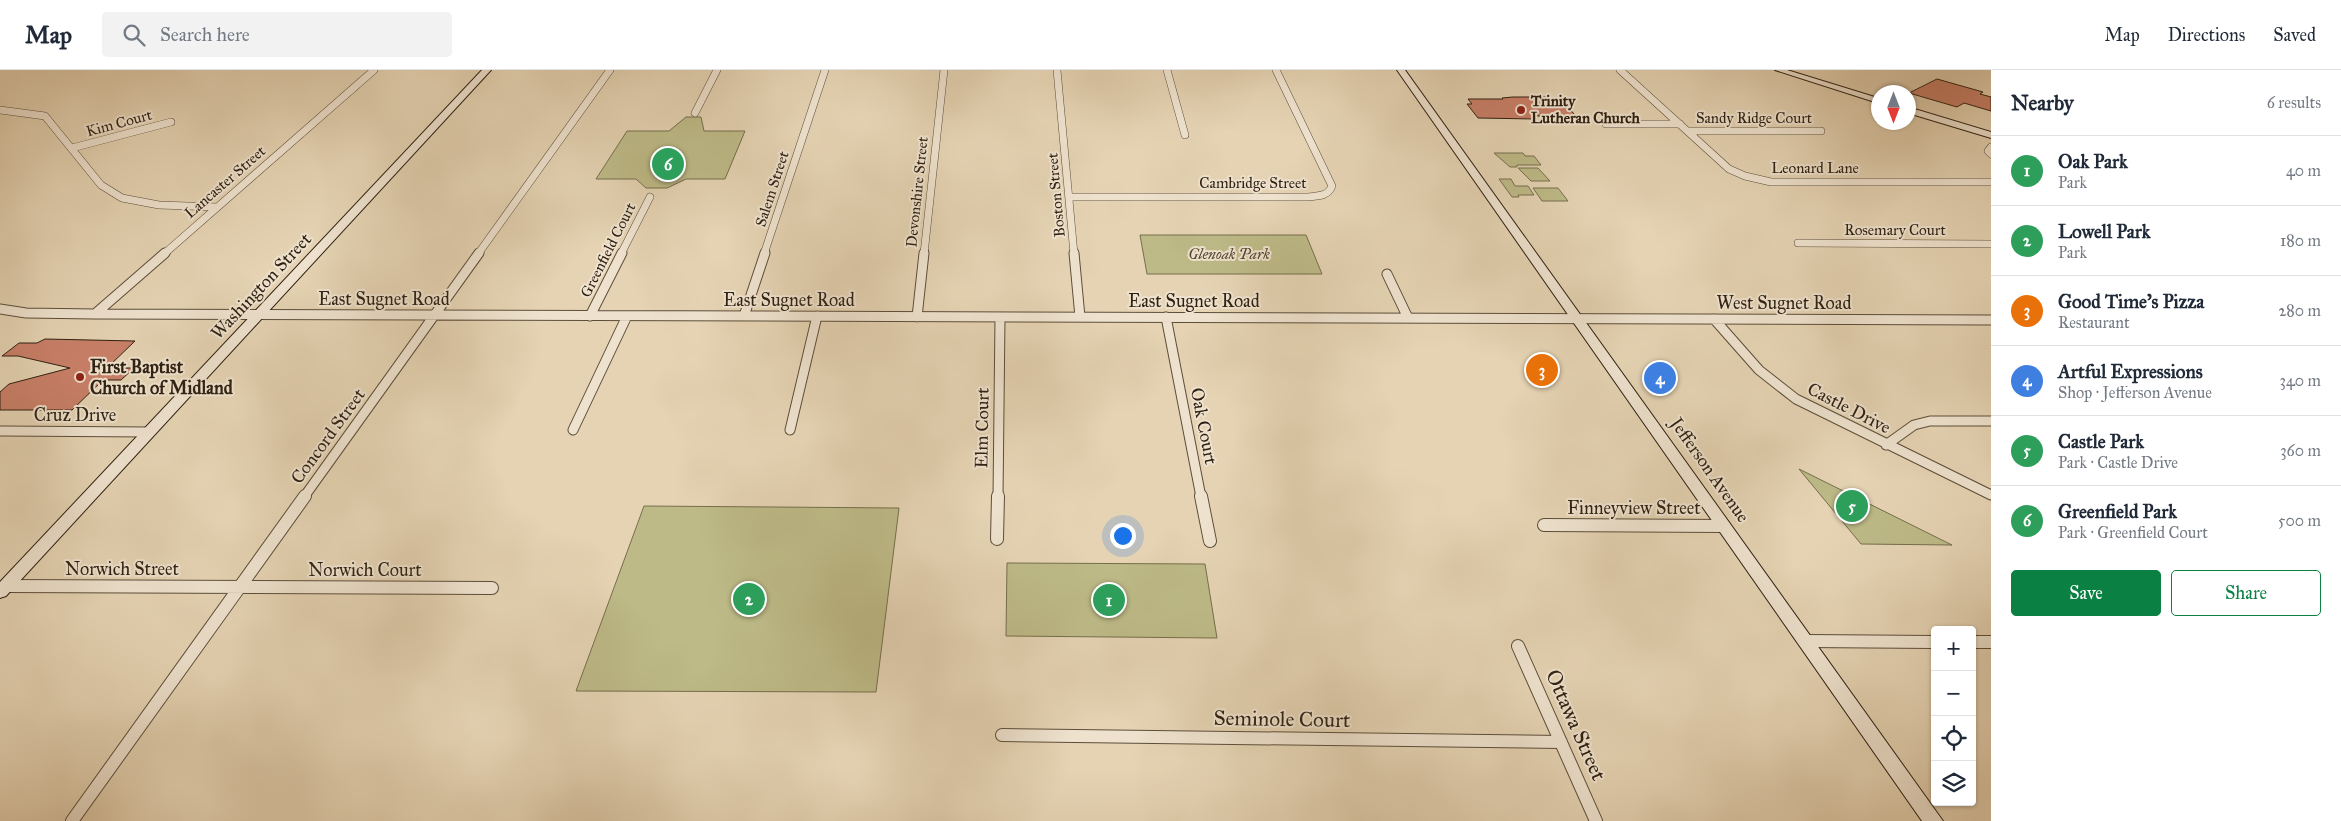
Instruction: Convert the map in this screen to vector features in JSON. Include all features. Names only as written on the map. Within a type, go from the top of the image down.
[{"type":"street","name":"Lancaster Street","points":[[95,314],[374,70]]},
{"type":"street","name":"Washington Street","points":[[3,589],[487,70]]},
{"type":"street","name":"Concord Street","points":[[72,821],[610,70]]},
{"type":"street","points":[[695,112],[716,70]]},
{"type":"street","name":"Salem Street","points":[[744,316],[826,70]]},
{"type":"street","name":"Devonshire Street","points":[[917,317],[944,70]]},
{"type":"street","name":"Boston Street","points":[[1057,70],[1080,317]]},
{"type":"street","points":[[1166,70],[1185,134]]},
{"type":"street","name":"Cambridge Street","points":[[1070,197],[1306,197],[1321,196],[1330,192],[1332,186],[1276,70]]},
{"type":"street","name":"Jefferson Avenue","points":[[1401,70],[1933,821]]},
{"type":"street","name":"Leonard Lane","points":[[1620,70],[1729,169],[1758,180],[1771,182],[1991,182]]},
{"type":"street","points":[[1779,70],[1871,99]]},
{"type":"street","points":[[0,110],[27,112],[45,116],[101,185],[122,198],[159,205],[217,207]]},
{"type":"street","points":[[1916,112],[1991,135]]},
{"type":"street","name":"Kim Court","points":[[72,148],[171,122]]},
{"type":"street","points":[[1606,124],[1680,124]]},
{"type":"street","name":"Sandy Ridge Court","points":[[1688,131],[1821,131]]},
{"type":"street","points":[[1991,147],[1988,151],[1991,154]]},
{"type":"street","name":"Greenfield Court","points":[[590,316],[650,197]]},
{"type":"street","name":"Rosemary Court","points":[[1798,243],[1991,244]]},
{"type":"street","points":[[1386,274],[1408,318]]},
{"type":"street","name":"East Sugnet Road","points":[[0,309],[26,314],[1578,318]]},
{"type":"street","points":[[573,430],[627,316]]},
{"type":"street","points":[[790,430],[817,316]]},
{"type":"street","name":"Elm Court","points":[[997,539],[1000,317]]},
{"type":"street","name":"Oak Court","points":[[1166,317],[1210,541]]},
{"type":"street","name":"West Sugnet Road","points":[[1578,318],[1991,320]]},
{"type":"street","name":"Castle Drive","points":[[1714,319],[1759,370],[1785,392],[1808,407],[1991,495]]},
{"type":"street","points":[[1886,445],[1914,425],[1930,420],[1991,421]]},
{"type":"street","name":"Cruz Drive","points":[[0,431],[150,432]]},
{"type":"street","name":"Finneyview Street","points":[[1544,525],[1724,526]]},
{"type":"street","name":"Norwich Court","points":[[239,587],[492,588]]},
{"type":"street","name":"Norwich Street","points":[[3,589],[239,587]]},
{"type":"street","points":[[1806,641],[1931,642]]},
{"type":"street","points":[[1976,642],[1991,642]]},
{"type":"street","name":"Ottawa Street","points":[[1518,646],[1596,821]]},
{"type":"street","name":"Seminole Court","points":[[1002,735],[1561,742]]},
{"type":"green space","points":[[686,117],[701,117],[704,131],[745,131],[725,179],[686,179],[667,188],[646,188],[636,179],[596,179],[627,131],[669,131]]},
{"type":"green space","points":[[1494,153],[1523,153],[1525,156],[1534,156],[1541,165],[1517,165],[1517,167],[1510,167]]},
{"type":"green space","points":[[1518,168],[1538,168],[1550,181],[1531,181]]},
{"type":"green space","points":[[1499,179],[1511,179],[1515,186],[1528,186],[1534,195],[1512,197]]},
{"type":"green space","points":[[1533,188],[1558,188],[1568,201],[1542,201]]},
{"type":"green space","name":"Glenoak Park","points":[[1140,235],[1306,235],[1322,274],[1147,274]]},
{"type":"green space","points":[[1799,469],[1952,545],[1861,544]]},
{"type":"green space","points":[[644,506],[899,508],[876,692],[576,691]]},
{"type":"green space","points":[[1007,563],[1205,564],[1217,638],[1006,636]]},
{"type":"building","points":[[1937,79],[1983,92],[1980,94],[1991,97],[1991,111],[1964,103],[1957,107],[1916,95],[1916,90]]},
{"type":"building","name":"Trinity Lutheran Church","points":[[1513,97],[1548,97],[1550,100],[1561,100],[1576,116],[1532,116],[1535,119],[1478,118],[1467,104],[1472,104],[1468,99],[1503,99]]},
{"type":"building","name":"First Baptist Church of Midland","points":[[45,339],[135,341],[107,368],[134,368],[121,380],[103,380],[72,410],[0,410],[0,392],[9,384],[70,368],[18,356],[2,356],[19,343],[37,343]]},
{"type":"place","name":"Trinity Lutheran Church","points":[[1521,110]]},
{"type":"place","name":"Greenfield Park","points":[[668,164]]},
{"type":"place","name":"Good Time's Pizza","points":[[1542,370]]},
{"type":"place","name":"First Baptist Church of Midland","points":[[80,377]]},
{"type":"place","name":"Artful Expressions","points":[[1660,378]]},
{"type":"place","name":"Castle Park","points":[[1852,506]]},
{"type":"place","name":"Lowell Park","points":[[749,599]]},
{"type":"place","name":"Oak Park","points":[[1109,600]]}]
